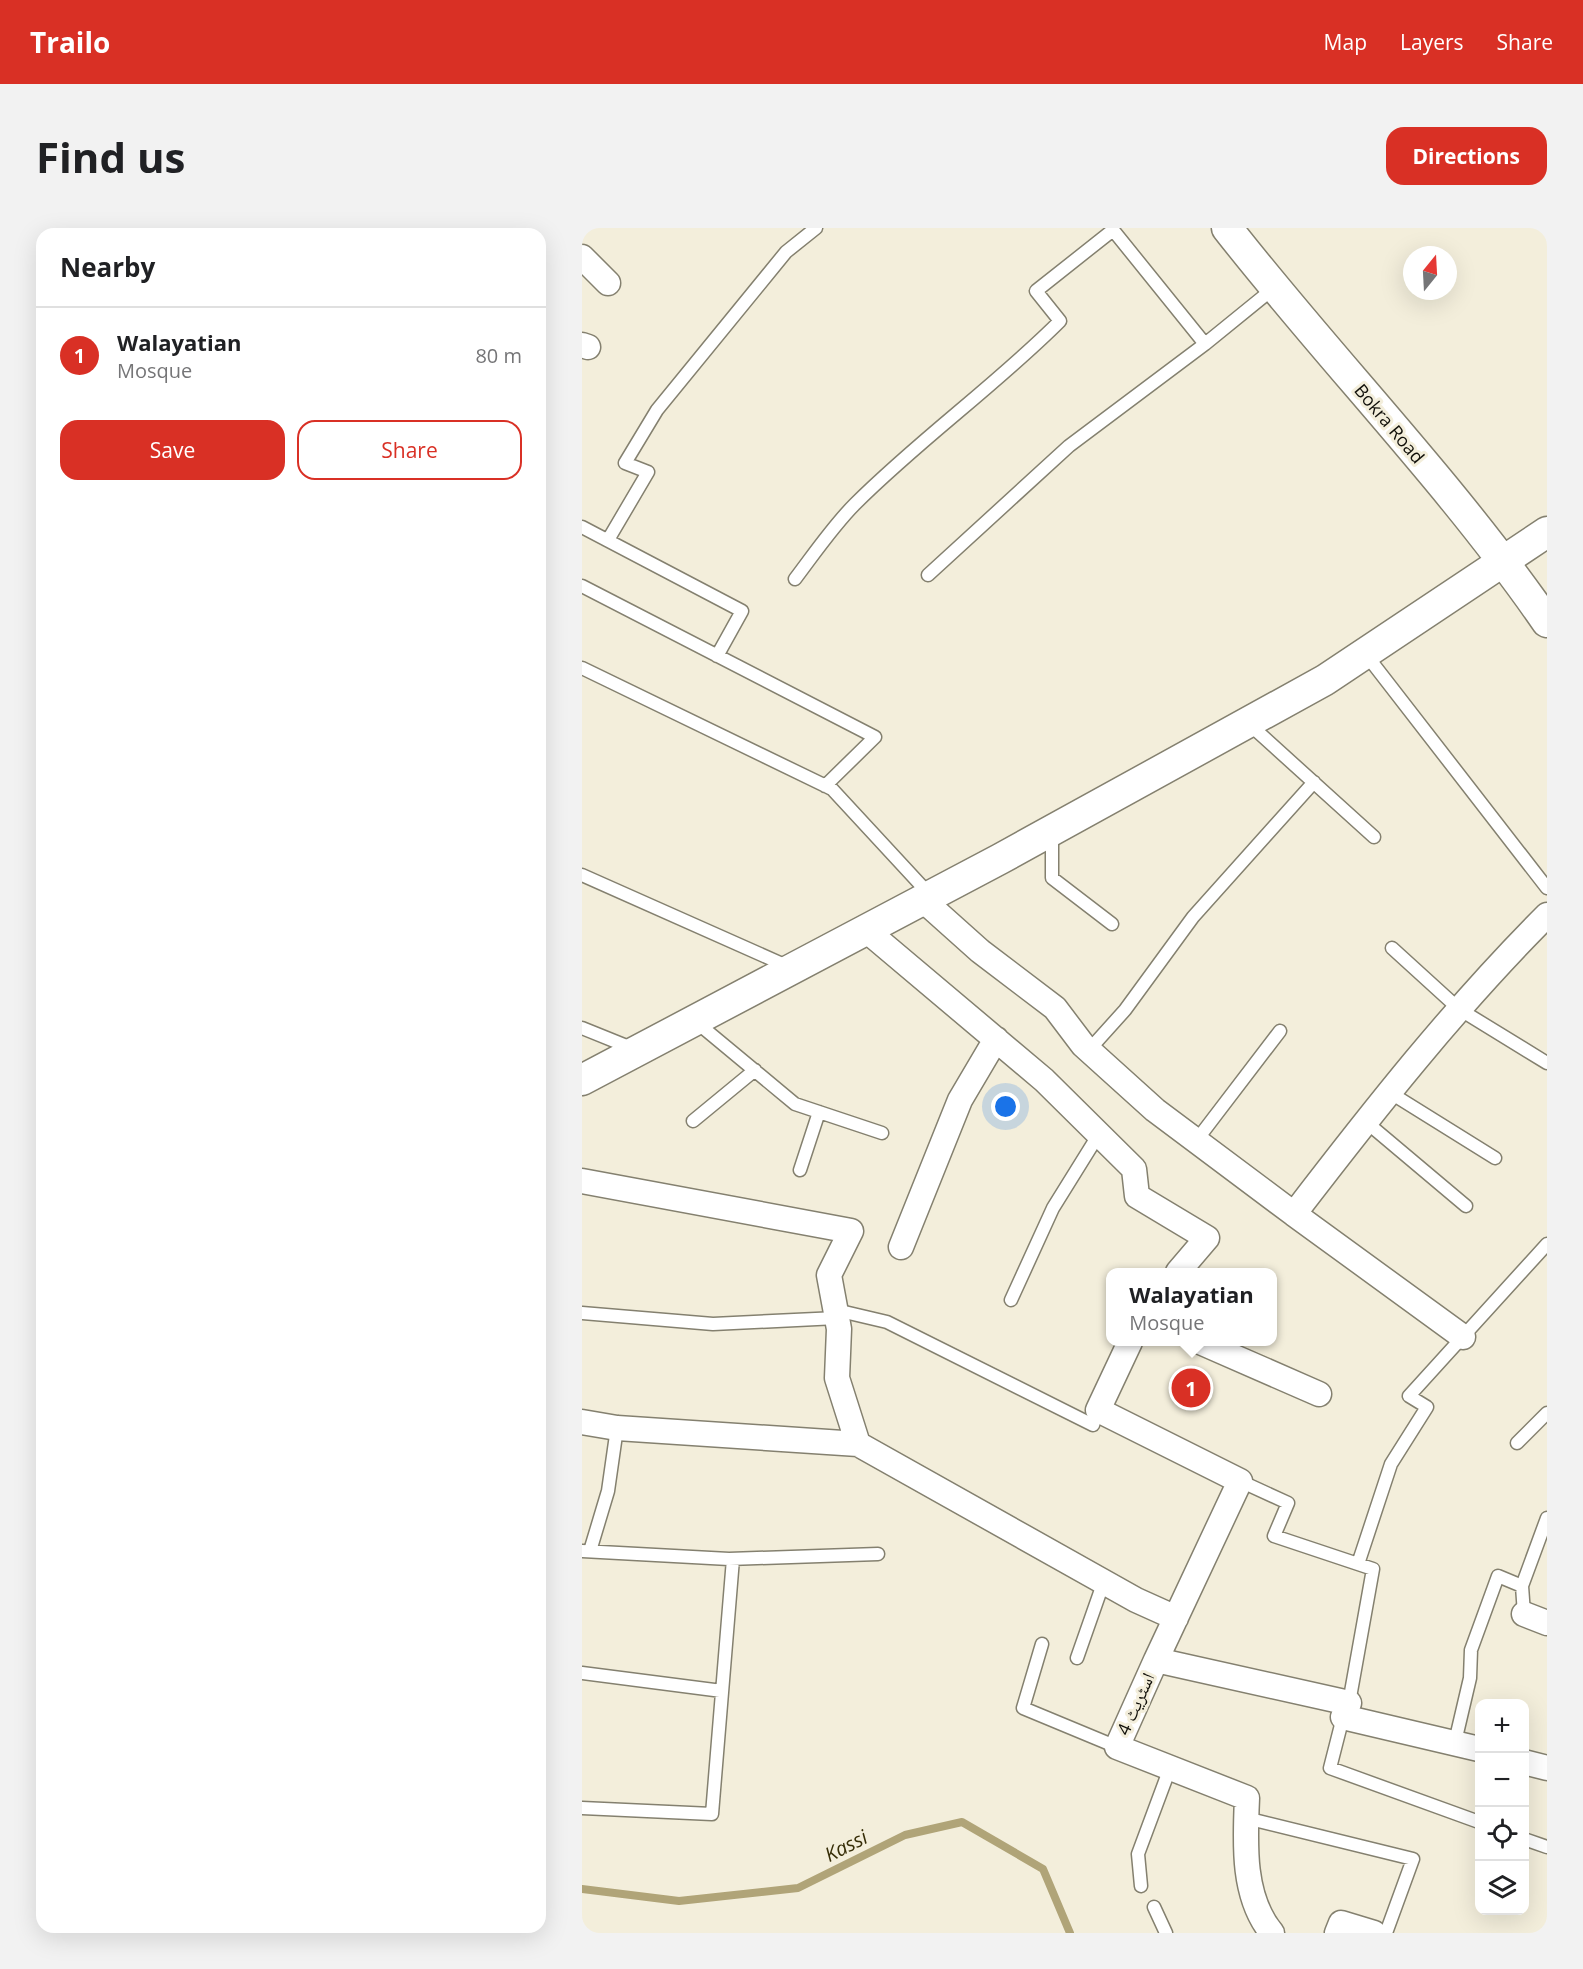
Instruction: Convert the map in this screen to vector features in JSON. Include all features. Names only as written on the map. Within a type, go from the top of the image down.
[{"type":"street","name":"Bokra Road","points":[[1227,228],[1274,288],[1505,561],[1547,622]]},
{"type":"street","points":[[582,257],[608,283]]},
{"type":"street","points":[[582,1080],[1052,831],[1325,680],[1547,532]]},
{"type":"street","points":[[927,898],[980,951],[1055,1008],[1089,1050],[1155,1110],[1463,1337]]},
{"type":"street","points":[[1294,1214],[1389,1092],[1496,967],[1545,919]]},
{"type":"street","points":[[867,930],[1044,1080],[1134,1168],[1137,1196],[1207,1238],[1181,1268]]},
{"type":"street","points":[[901,1247],[960,1100],[996,1039]]},
{"type":"street","points":[[582,1181],[851,1231],[829,1275],[839,1329],[837,1378],[858,1444]]},
{"type":"street","points":[[1128,1346],[1098,1410],[1240,1480],[1156,1660]]},
{"type":"street","points":[[1211,1346],[1319,1394]]},
{"type":"street","points":[[582,1422],[617,1428],[858,1444],[1136,1600],[1176,1618]]},
{"type":"street","points":[[1524,1614],[1547,1623]]},
{"type":"street","name":"اسٹریٹ 4","points":[[1272,1933],[1258,1917],[1244,1851],[1247,1798],[1117,1748],[1156,1660],[1346,1710],[1475,1748]]},
{"type":"street","points":[[1529,1763],[1547,1768]]},
{"type":"street","points":[[1337,1933],[1341,1923],[1374,1933]]},
{"type":"lane","points":[[608,540],[648,472],[625,463],[657,410],[786,252],[816,228]]},
{"type":"lane","points":[[795,579],[853,506],[918,445],[1028,352],[1060,321],[1036,291],[1113,229],[1205,344]]},
{"type":"lane","points":[[928,575],[1069,446],[1205,344],[1274,288]]},
{"type":"lane","points":[[582,527],[742,611],[717,656]]},
{"type":"lane","points":[[582,586],[875,737],[825,786]]},
{"type":"lane","points":[[1364,652],[1547,888]]},
{"type":"lane","points":[[582,668],[832,789],[927,898]]},
{"type":"lane","points":[[1248,722],[1374,837]]},
{"type":"lane","points":[[1089,1050],[1125,1010],[1193,917],[1314,782]]},
{"type":"lane","points":[[1052,831],[1052,878],[1112,924]]},
{"type":"lane","points":[[582,875],[792,969]]},
{"type":"lane","points":[[1392,948],[1460,1009],[1547,1063]]},
{"type":"lane","points":[[694,1020],[795,1104],[882,1133]]},
{"type":"lane","points":[[582,1028],[638,1050]]},
{"type":"lane","points":[[1196,1141],[1280,1032]]},
{"type":"lane","points":[[693,1121],[755,1070]]},
{"type":"lane","points":[[1389,1092],[1495,1158]]},
{"type":"lane","points":[[800,1170],[819,1112]]},
{"type":"lane","points":[[1365,1121],[1466,1206]]},
{"type":"lane","points":[[1011,1300],[1053,1208],[1099,1134]]},
{"type":"lane","points":[[1358,1564],[1391,1464],[1427,1407],[1409,1396],[1547,1244]]},
{"type":"lane","points":[[582,1313],[713,1324],[836,1314],[887,1322],[1093,1425],[1098,1410]]},
{"type":"lane","points":[[1517,1443],[1547,1413]]},
{"type":"lane","points":[[617,1428],[608,1491],[586,1551],[733,1559],[878,1554]]},
{"type":"lane","points":[[1240,1480],[1288,1503],[1274,1536],[1373,1569],[1346,1710],[1330,1768],[1475,1821]]},
{"type":"lane","points":[[1524,1614],[1522,1586],[1547,1518]]},
{"type":"lane","points":[[582,1808],[712,1814],[733,1559]]},
{"type":"lane","points":[[1455,1743],[1470,1678],[1471,1650],[1498,1576],[1522,1586]]},
{"type":"lane","points":[[1077,1658],[1104,1581]]},
{"type":"lane","points":[[1042,1644],[1023,1708],[1117,1748]]},
{"type":"lane","points":[[582,1673],[722,1691]]},
{"type":"lane","points":[[1141,1886],[1138,1854],[1170,1768]]},
{"type":"lane","points":[[1246,1818],[1413,1859],[1386,1933]]},
{"type":"lane","points":[[1529,1841],[1547,1847]]},
{"type":"lane","points":[[1155,1907],[1166,1933]]},
{"type":"waterway","name":"Kassi","points":[[582,1889],[679,1901],[798,1888],[905,1835],[962,1822],[1043,1869],[1070,1933]]},
{"type":"place","name":"Walayatian","points":[[1191,1388]]}]
